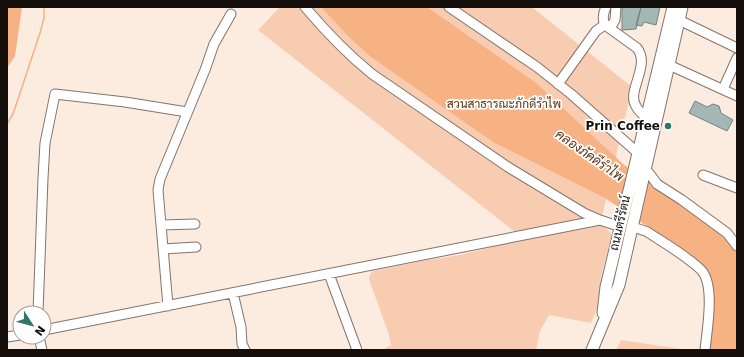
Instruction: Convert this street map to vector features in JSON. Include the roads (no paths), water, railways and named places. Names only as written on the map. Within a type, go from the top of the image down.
[{"type":"main road","name":"ถนนตรีรัตน์","points":[[602,326],[606,287],[673,7]]},
{"type":"main road","name":"ถนนตรีรัตน์","points":[[592,350],[619,286],[682,7]]},
{"type":"street","points":[[306,7],[330,37],[372,74],[508,168],[584,213],[600,220],[622,223]]},
{"type":"street","points":[[449,7],[537,67],[558,84],[637,158]]},
{"type":"street","points":[[606,7],[603,22],[605,26],[637,48],[640,53],[642,62],[634,94],[634,102],[646,118]]},
{"type":"street","points":[[558,84],[596,31],[605,26],[612,26],[614,23],[616,7]]},
{"type":"street","points":[[168,306],[159,185],[214,44],[231,14]]},
{"type":"street","points":[[679,20],[737,48]]},
{"type":"street","points":[[723,89],[737,58]]},
{"type":"street","points":[[669,65],[737,96]]},
{"type":"street","points":[[38,305],[42,178],[45,143],[55,94],[125,102],[187,112]]},
{"type":"street","points":[[645,171],[651,175],[657,184],[682,200],[727,233],[737,246]]},
{"type":"street","points":[[703,175],[737,188]]},
{"type":"street","points":[[52,328],[600,220]]},
{"type":"street","points":[[161,225],[195,224]]},
{"type":"street","points":[[633,226],[638,230],[646,231],[682,255],[702,272],[708,285],[709,304],[705,350]]},
{"type":"street","points":[[163,249],[196,247]]},
{"type":"street","points":[[329,274],[357,350]]},
{"type":"street","points":[[233,293],[241,327],[242,344],[245,350]]},
{"type":"water","points":[[7,7],[22,7],[15,56],[7,68]]},
{"type":"water","name":"คลองภัคดีรำไพ","points":[[321,7],[427,7],[535,82],[623,164],[729,239],[737,251],[737,350],[708,350],[712,297],[691,256],[605,198],[493,142],[371,57],[349,37]]},
{"type":"waterway","points":[[7,124],[13,114],[40,33],[44,18],[44,7]]},
{"type":"place","name":"Prin Coffee","points":[[668,126]]},
{"type":"park label","name":"สวนสาธารณะภักดีรำไพ","points":[[504,104]]}]
